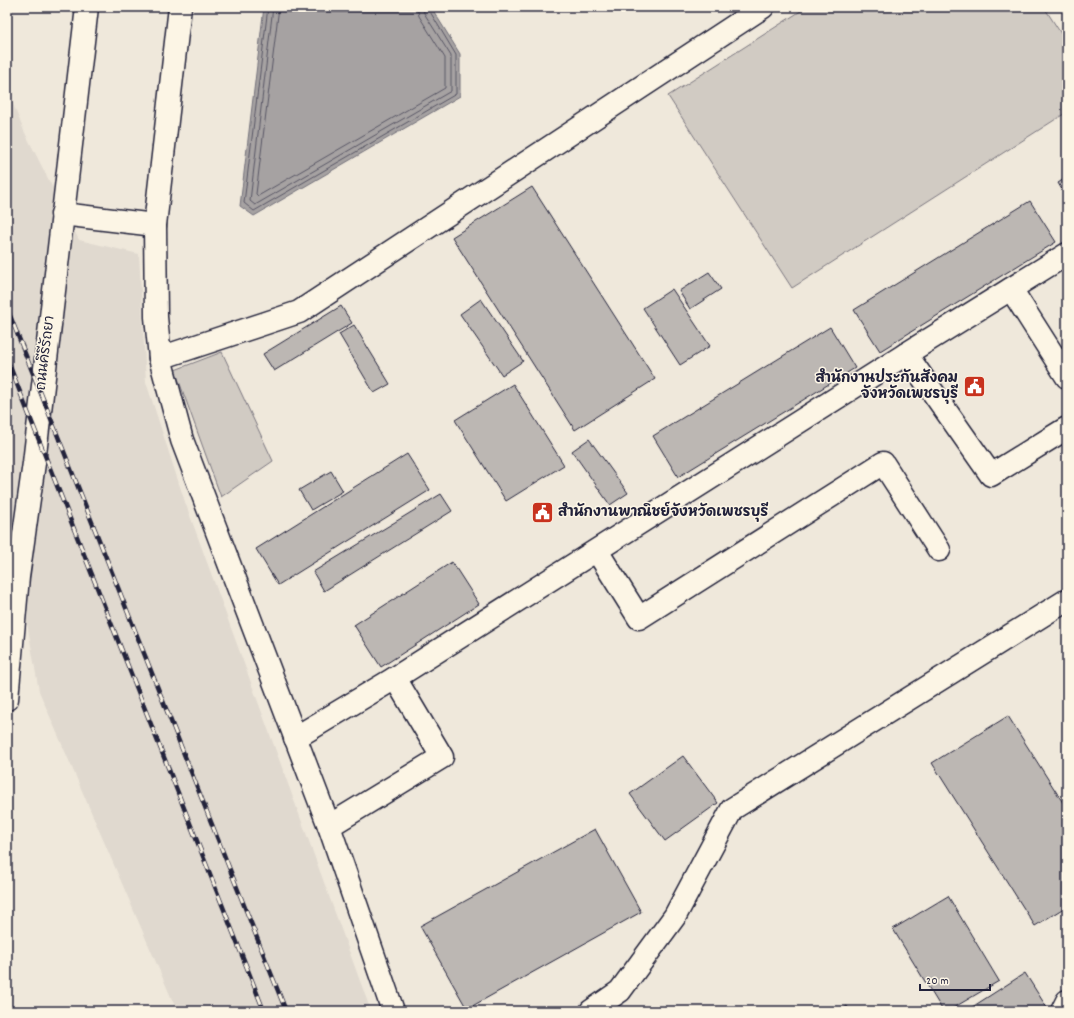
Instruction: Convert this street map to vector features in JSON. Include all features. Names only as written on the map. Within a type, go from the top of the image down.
[{"type":"street","name":"ถนนคีรีรัถยา","points":[[7,699],[13,575],[34,463],[87,7]]},
{"type":"street","points":[[180,7],[155,225],[156,317],[160,358],[182,440],[329,826],[393,1011]]},
{"type":"street","points":[[160,358],[299,312],[763,7]]},
{"type":"street","points":[[62,214],[155,225]]},
{"type":"street","points":[[295,738],[395,678],[906,354],[1067,254]]},
{"type":"street","points":[[1011,289],[1067,377]]},
{"type":"street","points":[[906,354],[991,475],[1067,428]]},
{"type":"street","points":[[597,551],[639,618],[883,463],[939,550]]},
{"type":"street","points":[[591,1011],[620,991],[675,916],[732,809],[1067,600]]},
{"type":"street","points":[[329,826],[442,757],[395,678]]},
{"type":"street","points":[[1062,1011],[1067,1001]]},
{"type":"shaded area","points":[[807,7],[1044,7],[1067,43],[1067,112],[792,288],[668,96]]},
{"type":"shaded area","points":[[7,89],[24,131],[79,240],[139,254],[146,382],[185,502],[371,1011],[177,1011],[39,691],[7,514]]},
{"type":"shaded area","points":[[222,352],[273,461],[221,497],[175,370]]},
{"type":"water","points":[[264,7],[431,7],[460,54],[460,96],[254,216],[240,206]]},
{"type":"building","points":[[1067,177],[1067,198],[1058,183]]},
{"type":"building","points":[[532,187],[655,379],[575,430],[452,237]]},
{"type":"building","points":[[1030,201],[1056,242],[880,351],[854,310]]},
{"type":"building","points":[[709,272],[721,289],[690,309],[679,291]]},
{"type":"building","points":[[672,289],[710,346],[680,365],[643,308]]},
{"type":"building","points":[[481,299],[523,361],[502,375],[460,314]]},
{"type":"building","points":[[341,306],[352,323],[274,371],[263,354]]},
{"type":"building","points":[[354,325],[390,384],[374,393],[339,334]]},
{"type":"building","points":[[830,327],[855,368],[678,477],[653,436]]},
{"type":"building","points":[[513,384],[564,465],[506,501],[455,420]]},
{"type":"building","points":[[589,439],[628,493],[610,505],[572,451]]},
{"type":"building","points":[[407,454],[430,490],[278,585],[256,549]]},
{"type":"building","points":[[331,471],[343,491],[311,510],[299,490]]},
{"type":"building","points":[[441,494],[452,511],[324,591],[313,572]]},
{"type":"building","points":[[452,562],[479,604],[381,667],[354,625]]},
{"type":"building","points":[[1008,716],[1067,809],[1067,906],[1035,926],[932,763]]},
{"type":"building","points":[[683,756],[718,803],[665,841],[630,794]]},
{"type":"building","points":[[595,829],[641,912],[467,1009],[420,926]]},
{"type":"building","points":[[948,896],[999,981],[948,1011],[943,1011],[893,929]]},
{"type":"building","points":[[1025,973],[1049,1011],[966,1011]]},
{"type":"building","points":[[847,1006],[850,1011],[839,1011]]},
{"type":"railway","points":[[7,308],[286,1011]]},
{"type":"railway","points":[[7,359],[264,1011]]},
{"type":"place","name":"สำนักงานประกันสังคม จังหวัดเพชรบุรี","points":[[974,387]]},
{"type":"place","name":"สำนักงานพาณิชย์จังหวัดเพชรบุรี","points":[[543,513]]}]
